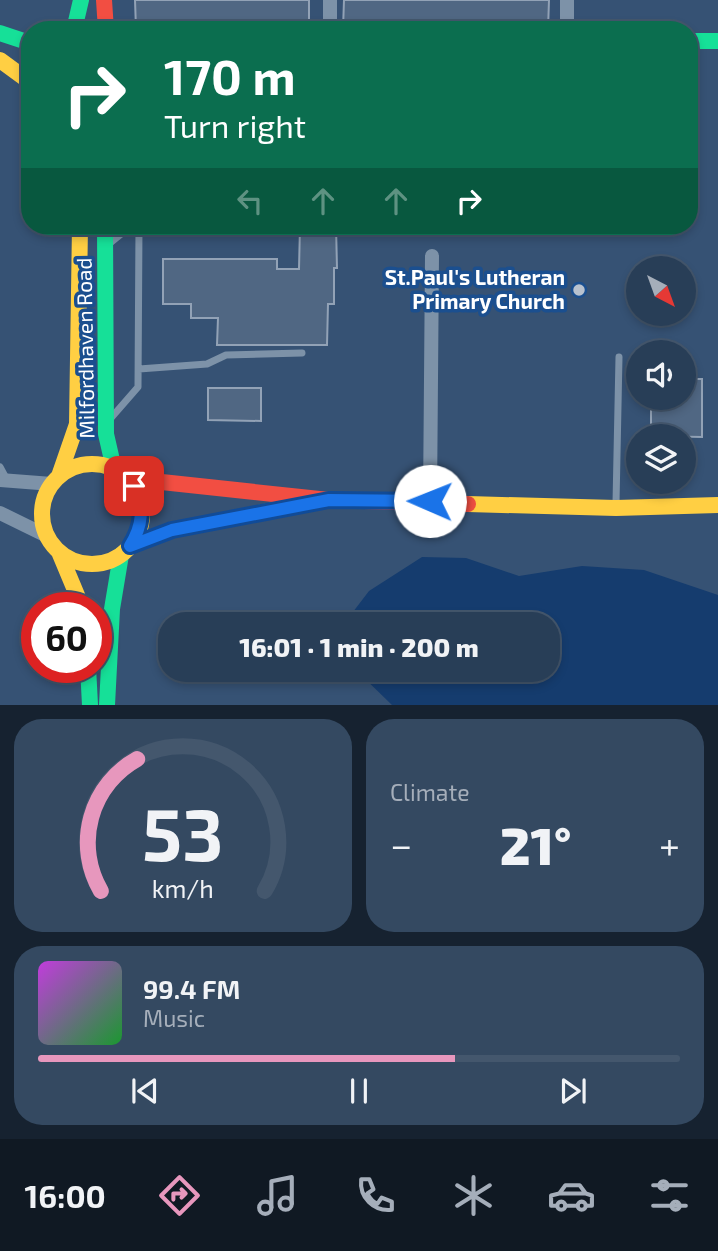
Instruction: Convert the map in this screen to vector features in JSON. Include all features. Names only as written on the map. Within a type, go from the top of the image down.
[{"type":"main road","points":[[76,21],[81,0]]},
{"type":"main road","points":[[104,0],[105,21]]},
{"type":"main road","points":[[0,33],[21,40]]},
{"type":"main road","points":[[698,41],[718,41]]},
{"type":"main road","points":[[0,60],[21,75]]},
{"type":"main road","name":"Milfordhaven Road","points":[[56,480],[77,424],[80,235]]},
{"type":"main road","name":"Milfordhaven Road","points":[[105,235],[106,424],[119,472]]},
{"type":"main road","points":[[76,592],[59,552],[47,536],[42,509],[56,480],[83,464],[99,464],[143,480],[329,500],[616,508],[718,505]]},
{"type":"main road","points":[[107,705],[108,657],[116,576],[126,551],[139,533],[142,517],[141,501],[134,486],[119,472]]},
{"type":"main road","points":[[59,552],[73,561],[89,564],[106,562],[172,530],[329,500]]},
{"type":"main road","points":[[89,683],[90,705]]},
{"type":"street","points":[[330,0],[330,21]]},
{"type":"street","points":[[567,0],[567,21]]},
{"type":"street","points":[[430,501],[432,257]]},
{"type":"street","points":[[4,480],[56,480]]},
{"type":"street","points":[[0,513],[47,536]]},
{"type":"lane","points":[[105,247],[120,235]]},
{"type":"lane","points":[[106,424],[138,387],[139,235]]},
{"type":"lane","points":[[139,369],[208,364],[226,355],[302,353]]},
{"type":"lane","points":[[616,508],[619,357]]},
{"type":"lane","points":[[0,467],[4,480]]},
{"type":"water","points":[[422,557],[466,558],[519,576],[582,566],[644,570],[718,595],[718,705],[392,705],[368,682],[560,682],[560,612],[353,612],[369,591]]},
{"type":"building","points":[[135,0],[309,0],[309,21],[136,21]]},
{"type":"building","points":[[344,0],[549,0],[548,21],[343,21]]},
{"type":"building","points":[[300,235],[336,235],[334,304],[328,304],[327,345],[217,345],[218,318],[191,318],[191,304],[163,304],[163,259],[277,259],[277,269],[299,269]]},
{"type":"building","points":[[696,379],[702,379],[702,437],[696,437],[696,424],[651,424],[651,410],[696,410]]},
{"type":"building","points":[[208,388],[261,388],[261,421],[208,420]]},
{"type":"traffic: fast","points":[[76,21],[81,0]]},
{"type":"traffic: fast","points":[[0,33],[21,40]]},
{"type":"traffic: fast","points":[[698,41],[718,41]]},
{"type":"traffic: fast","points":[[105,235],[106,434],[114,469]]},
{"type":"traffic: fast","points":[[130,546],[172,530],[305,504]]},
{"type":"traffic: fast","points":[[107,705],[112,609],[121,555]]},
{"type":"traffic: fast","points":[[89,683],[90,705]]},
{"type":"traffic: slow","points":[[0,60],[21,75]]},
{"type":"traffic: slow","points":[[59,476],[77,424],[80,235]]},
{"type":"traffic: slow","points":[[92,464],[111,468],[127,479],[138,495],[142,514],[138,533],[127,549],[111,560],[92,564],[73,560],[57,549],[46,533],[42,514],[46,495],[57,479],[73,468],[92,464]]},
{"type":"traffic: slow","points":[[468,504],[616,508],[718,505]]},
{"type":"traffic: slow","points":[[59,552],[76,592]]},
{"type":"traffic: jam","points":[[104,0],[105,21]]},
{"type":"traffic: jam","points":[[124,475],[143,480],[329,500],[468,504]]},
{"type":"place","name":"St.Paul's Lutheran Primary Church","points":[[579,290]]},
{"type":"route","points":[[134,486],[141,501],[142,517],[139,533],[130,546],[172,530],[329,500],[430,501]]}]
